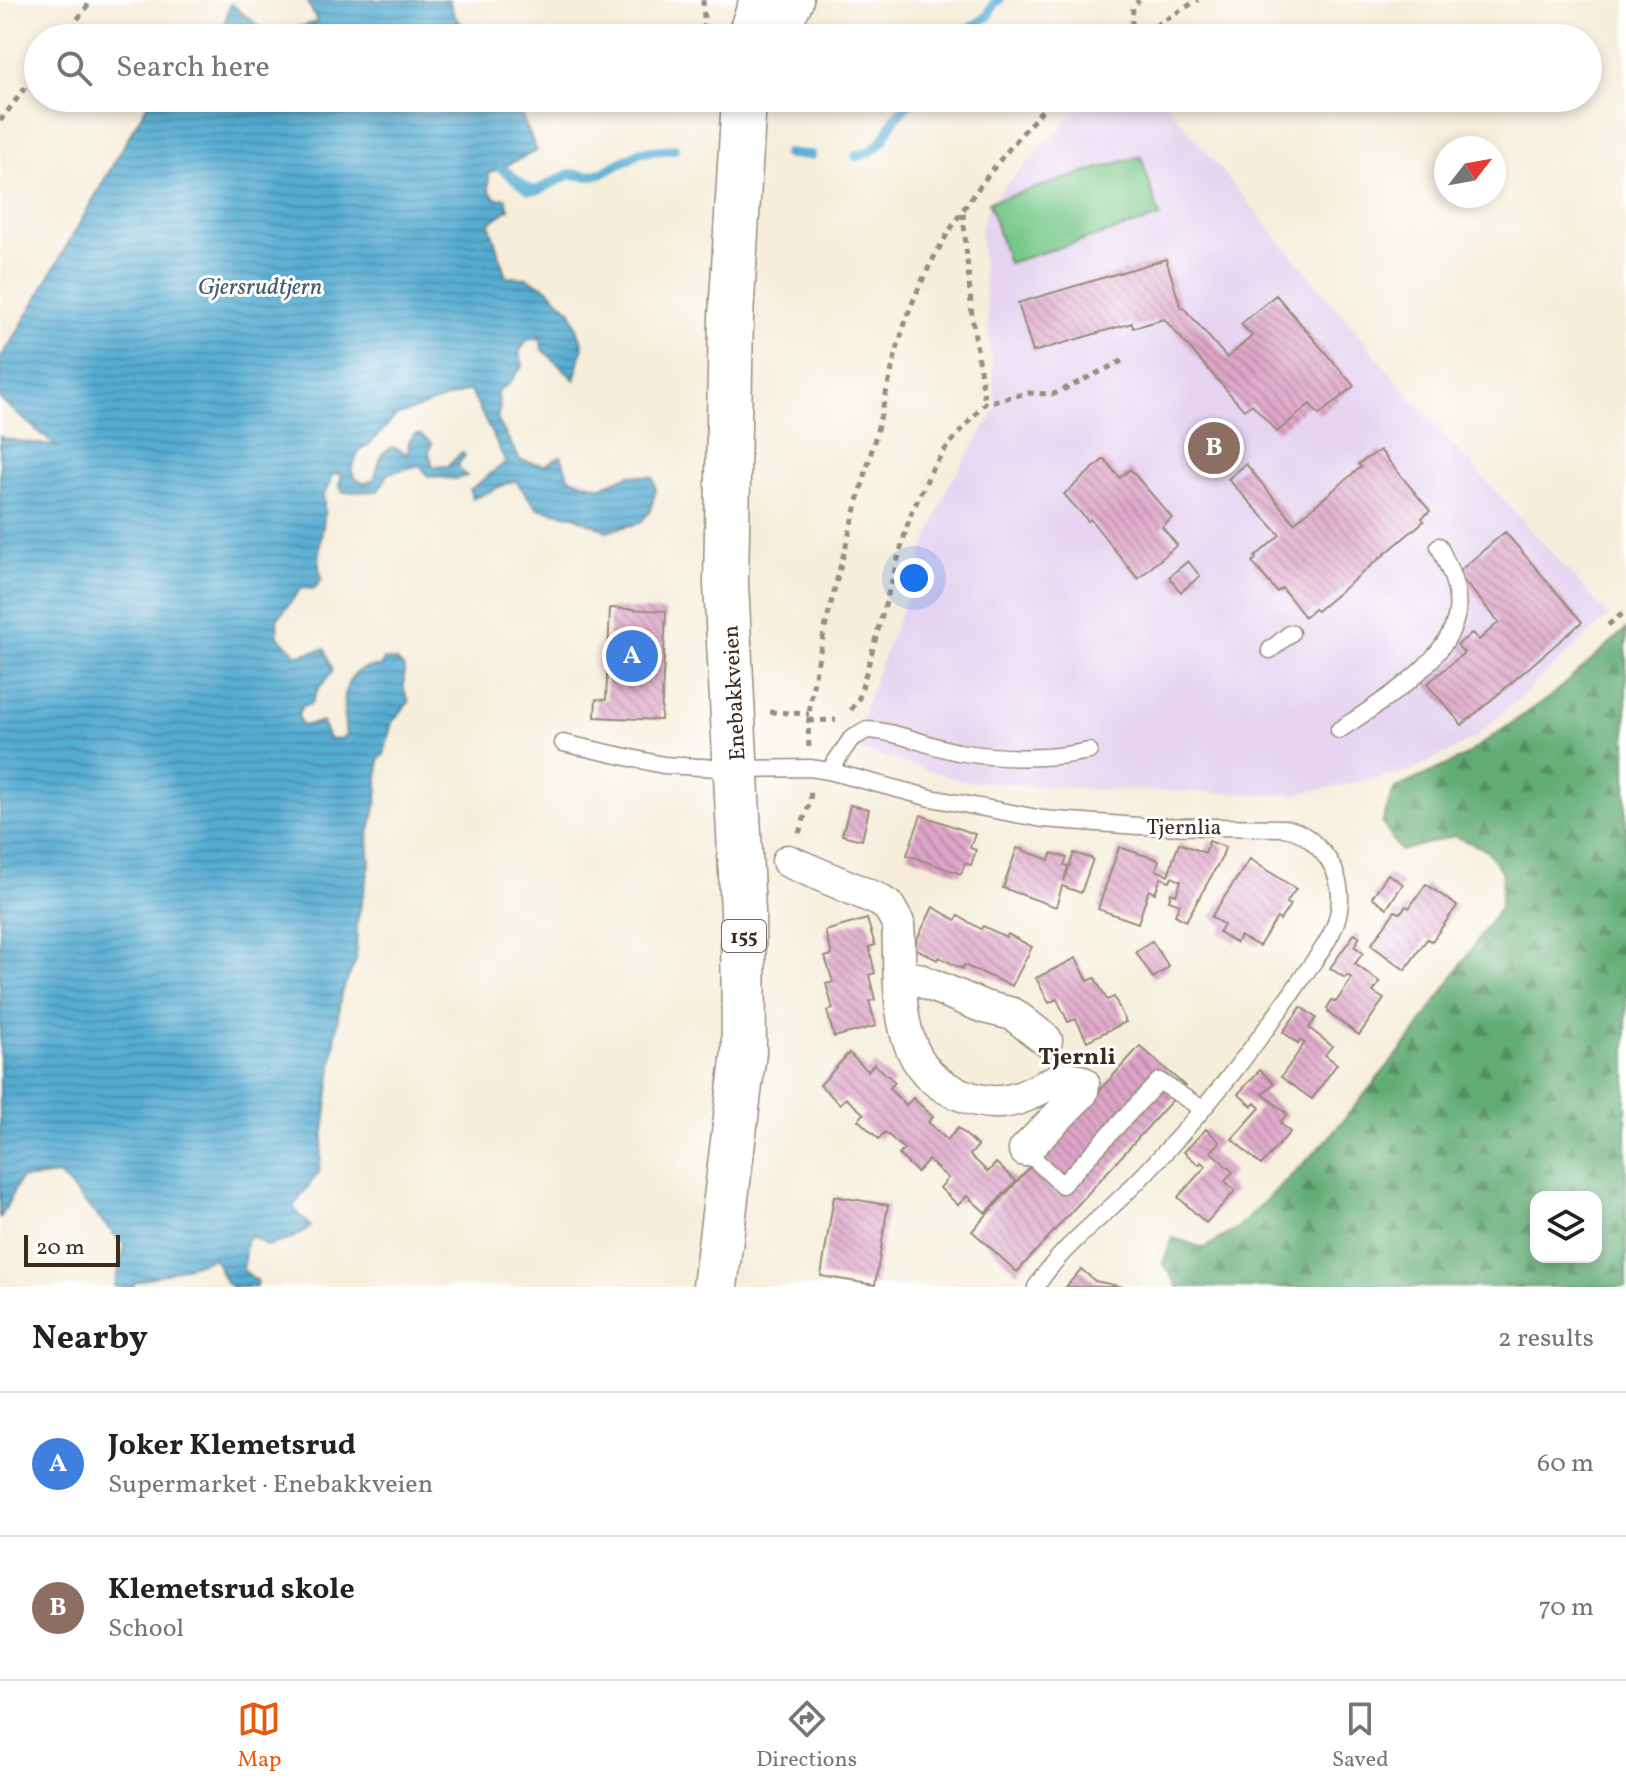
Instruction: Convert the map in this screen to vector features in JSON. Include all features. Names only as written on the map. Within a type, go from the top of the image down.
[{"type":"main road","points":[[736,0],[743,24]]},
{"type":"main road","points":[[753,24],[762,0]]},
{"type":"main road","points":[[778,24],[791,0]]},
{"type":"main road","name":"Enebakkveien","points":[[715,1287],[744,1052],[738,769],[726,584],[731,317],[743,112]]},
{"type":"street","points":[[788,861],[889,907],[898,923],[902,1021],[908,1044],[927,1073],[955,1093],[982,1103],[1005,1103],[1063,1078],[1074,1076],[1083,1083],[1082,1092],[1025,1150]]},
{"type":"street","points":[[901,977],[917,979],[984,1007],[1013,1014],[1046,1040]]},
{"type":"lane","points":[[1339,730],[1415,674],[1451,631],[1457,612],[1456,593],[1439,546]]},
{"type":"lane","points":[[1270,650],[1291,633]]},
{"type":"lane","points":[[829,771],[851,739],[867,730],[961,752],[1011,757],[1065,756],[1089,751]]},
{"type":"lane","name":"Tjernlia","points":[[563,743],[663,765],[829,771],[931,798],[1043,819],[1138,826],[1274,827],[1297,830],[1331,862],[1337,875],[1340,905],[1336,922],[1324,946],[1271,1022],[1201,1108],[1137,1181],[1060,1254],[1036,1287]]},
{"type":"lane","points":[[1025,1150],[1062,1185],[1159,1081],[1201,1108]]},
{"type":"path","points":[[74,24],[92,0]]},
{"type":"path","points":[[703,0],[704,24]]},
{"type":"path","points":[[1133,24],[1133,7],[1139,0]]},
{"type":"path","points":[[1157,24],[1198,0]]},
{"type":"path","points":[[0,121],[24,89]]},
{"type":"path","points":[[809,717],[837,578],[895,359],[922,281],[991,169],[1041,112]]},
{"type":"path","points":[[963,211],[972,316],[985,403]]},
{"type":"path","points":[[768,712],[831,721],[845,716],[859,698],[902,544],[922,489],[947,447],[985,403],[1028,393],[1054,394],[1122,361]]},
{"type":"path","points":[[1608,625],[1626,611]]},
{"type":"shaded area","points":[[1076,112],[1173,112],[1420,408],[1609,616],[1475,738],[1410,772],[1293,795],[1094,789],[963,781],[858,749],[865,706],[948,487],[996,409],[980,232],[989,203]]},
{"type":"green space","points":[[1141,156],[1160,217],[1008,263],[989,202]]},
{"type":"green space","points":[[1626,629],[1626,1287],[1178,1287],[1163,1263],[1173,1238],[1204,1248],[1238,1228],[1327,1140],[1412,1037],[1500,907],[1503,874],[1487,850],[1454,836],[1400,851],[1382,823],[1394,789],[1460,759],[1551,696]]},
{"type":"water","points":[[307,0],[449,0],[455,17],[462,24],[310,24],[317,22]]},
{"type":"water","points":[[231,4],[256,24],[224,24]]},
{"type":"water","name":"Gjersrudtjern","points":[[143,112],[520,112],[537,151],[489,173],[489,190],[496,199],[506,198],[509,209],[489,223],[506,277],[527,278],[547,288],[571,311],[583,345],[575,380],[542,349],[541,338],[527,340],[519,352],[523,365],[509,384],[497,391],[500,407],[497,419],[520,460],[545,465],[561,456],[569,478],[601,487],[629,475],[653,477],[656,490],[650,511],[640,523],[607,531],[574,516],[537,508],[515,480],[472,499],[470,490],[506,462],[470,390],[396,416],[369,445],[360,449],[351,470],[355,478],[364,483],[374,480],[382,454],[393,447],[408,454],[409,442],[415,434],[420,434],[432,443],[429,452],[433,467],[448,466],[462,452],[465,456],[459,463],[459,469],[467,476],[455,479],[428,476],[420,465],[389,473],[378,491],[343,492],[338,473],[331,476],[323,495],[319,558],[322,579],[314,589],[301,588],[277,620],[278,636],[297,655],[325,649],[333,671],[318,689],[311,704],[302,706],[298,714],[301,726],[322,722],[329,739],[346,736],[344,700],[350,679],[367,668],[381,667],[384,659],[397,661],[404,668],[404,689],[409,702],[392,722],[384,755],[379,759],[377,801],[368,839],[370,864],[357,922],[356,961],[341,993],[319,1172],[293,1207],[311,1227],[289,1240],[267,1246],[252,1236],[246,1240],[243,1270],[257,1281],[256,1287],[227,1284],[214,1258],[134,1283],[134,1287],[114,1287],[125,1246],[59,1175],[20,1179],[0,1219],[0,436],[57,447],[0,399],[0,358]]},
{"type":"building","points":[[1166,259],[1181,308],[1227,358],[1252,336],[1241,324],[1276,295],[1354,386],[1319,415],[1310,404],[1277,432],[1252,404],[1244,410],[1164,319],[1133,328],[1132,323],[1033,352],[1018,303]]},
{"type":"building","points":[[1380,450],[1430,511],[1422,518],[1424,521],[1317,611],[1314,609],[1305,617],[1282,588],[1277,592],[1252,562],[1280,535],[1228,479],[1246,464],[1294,523],[1361,467],[1358,464]]},
{"type":"building","points":[[1104,459],[1120,478],[1130,469],[1172,518],[1162,527],[1177,545],[1138,579],[1090,519],[1088,521],[1064,494]]},
{"type":"building","points":[[1505,532],[1582,622],[1462,725],[1427,684],[1464,653],[1457,645],[1472,633],[1479,640],[1499,622],[1457,573]]},
{"type":"building","points":[[1188,561],[1200,576],[1181,592],[1169,577]]},
{"type":"building","points":[[610,608],[666,611],[661,720],[595,717],[596,699],[606,700]]},
{"type":"building","points":[[850,805],[869,809],[862,840],[842,835]]},
{"type":"building","points":[[921,815],[975,834],[970,848],[976,850],[971,865],[965,863],[961,874],[907,855]]},
{"type":"building","points":[[1209,841],[1225,847],[1186,921],[1175,915],[1180,904],[1169,900],[1171,893],[1176,895],[1181,881],[1172,877],[1170,881],[1161,878],[1155,893],[1149,890],[1138,923],[1098,909],[1119,847],[1159,860],[1156,870],[1168,875],[1179,843],[1205,853]]},
{"type":"building","points":[[1017,848],[1049,860],[1052,853],[1067,858],[1064,881],[1074,853],[1093,859],[1081,893],[1062,886],[1056,907],[1003,888]]},
{"type":"building","points":[[1250,859],[1296,889],[1286,903],[1290,905],[1280,920],[1277,918],[1259,946],[1240,936],[1236,943],[1219,932],[1224,925],[1211,917]]},
{"type":"building","points":[[1388,874],[1403,884],[1387,908],[1372,897]]},
{"type":"building","points":[[1426,884],[1457,906],[1432,941],[1427,939],[1405,970],[1371,945],[1395,911],[1400,913],[1406,906],[1409,908]]},
{"type":"building","points":[[933,907],[956,920],[958,916],[981,929],[983,926],[1006,937],[1008,934],[1032,947],[1012,986],[964,965],[962,969],[939,957],[937,960],[913,947]]},
{"type":"building","points":[[867,919],[875,945],[869,947],[875,973],[869,975],[875,1000],[869,1001],[876,1026],[834,1037],[827,1011],[833,1009],[826,984],[833,982],[825,957],[832,955],[825,931]]},
{"type":"building","points":[[1355,933],[1360,937],[1354,946],[1363,953],[1355,964],[1380,982],[1373,992],[1384,999],[1359,1035],[1328,1013],[1327,1008],[1332,1000],[1336,1002],[1352,978],[1347,975],[1345,978],[1330,968]]},
{"type":"building","points":[[1152,941],[1169,967],[1153,978],[1136,952]]},
{"type":"building","points":[[1076,958],[1088,981],[1095,978],[1107,1000],[1114,997],[1126,1022],[1087,1041],[1076,1019],[1068,1022],[1057,999],[1049,1003],[1036,978]]},
{"type":"building","points":[[1301,1007],[1316,1018],[1309,1028],[1332,1046],[1325,1055],[1337,1064],[1312,1099],[1281,1077],[1305,1043],[1300,1040],[1298,1043],[1283,1032]]},
{"type":"building","points":[[1140,1046],[1185,1086],[1017,1272],[972,1231]]},
{"type":"building","points":[[849,1053],[868,1071],[874,1064],[895,1082],[889,1089],[906,1105],[913,1098],[933,1117],[928,1122],[947,1140],[958,1128],[978,1146],[970,1155],[988,1172],[996,1163],[1016,1181],[986,1213],[967,1196],[958,1205],[940,1188],[948,1178],[928,1160],[917,1172],[899,1155],[904,1149],[885,1132],[879,1139],[858,1120],[864,1114],[846,1098],[840,1104],[820,1085]]},
{"type":"building","points":[[1260,1070],[1274,1083],[1263,1094],[1287,1114],[1280,1123],[1290,1132],[1261,1165],[1232,1139],[1260,1108],[1255,1103],[1252,1106],[1238,1094]]},
{"type":"building","points":[[1206,1129],[1220,1142],[1211,1152],[1233,1172],[1225,1181],[1235,1191],[1206,1223],[1178,1197],[1206,1166],[1201,1162],[1199,1165],[1184,1152]]},
{"type":"building","points":[[834,1196],[888,1205],[875,1285],[821,1276]]},
{"type":"building","points":[[1081,1269],[1095,1281],[1123,1287],[1066,1287]]},
{"type":"waterway","points":[[977,24],[988,16],[994,3],[999,0]]},
{"type":"waterway","points":[[856,156],[879,144],[900,112]]},
{"type":"waterway","points":[[501,168],[529,190],[538,190],[570,174],[589,176],[604,172],[641,152],[674,149]]},
{"type":"waterway","points":[[787,154],[811,155]]},
{"type":"place","name":"Klemetsrud skole","points":[[1214,448]]},
{"type":"place","name":"Joker Klemetsrud","points":[[632,656]]},
{"type":"district","name":"Tjernli","points":[[1077,1056]]}]
